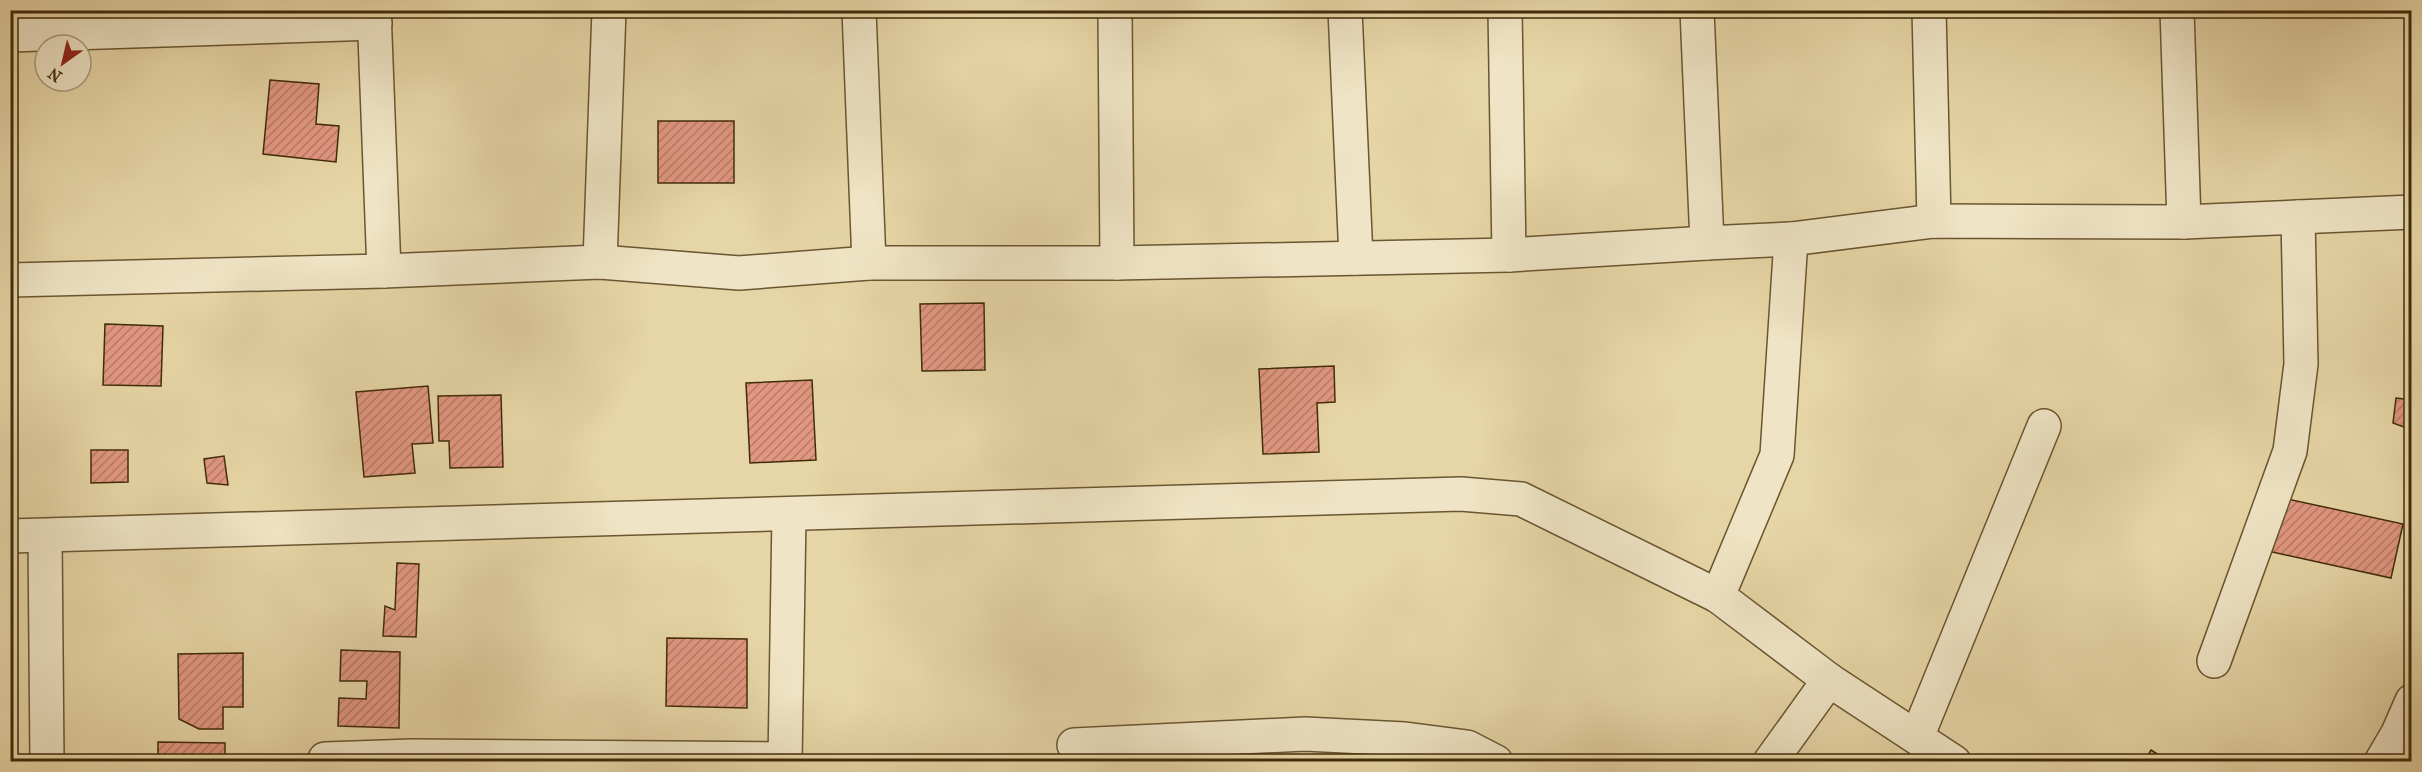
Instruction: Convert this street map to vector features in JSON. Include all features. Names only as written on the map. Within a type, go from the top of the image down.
[{"type":"street","points":[[600,262],[609,10]]},
{"type":"street","points":[[859,10],[869,263]]},
{"type":"street","points":[[1115,10],[1117,263]]},
{"type":"street","points":[[1345,10],[1356,258]]},
{"type":"street","points":[[1505,10],[1509,255]]},
{"type":"street","points":[[1697,10],[1707,243]]},
{"type":"street","points":[[1929,10],[1934,221]]},
{"type":"street","points":[[2176,10],[2184,222]]},
{"type":"street","points":[[10,35],[140,21],[375,17],[384,271]]},
{"type":"street","points":[[10,280],[384,271],[600,262],[739,273],[869,263],[1117,263],[1509,255],[1791,239],[1934,221],[2184,222],[2412,212]]},
{"type":"street","points":[[2214,662],[2290,451],[2301,364],[2298,217]]},
{"type":"street","points":[[1718,596],[1777,455],[1791,239]]},
{"type":"street","points":[[1917,737],[2044,426]]},
{"type":"street","points":[[10,536],[45,537],[1461,494],[1521,499],[1718,596],[1829,680],[1954,762]]},
{"type":"street","points":[[325,759],[412,756],[785,760],[789,514]]},
{"type":"street","points":[[45,537],[48,762]]},
{"type":"street","points":[[1770,762],[1829,680]]},
{"type":"street","points":[[2381,762],[2398,733],[2412,701]]},
{"type":"street","points":[[1074,745],[1305,734],[1405,739],[1467,747],[1496,762]]},
{"type":"building","points":[[270,80],[319,84],[316,124],[339,126],[336,162],[263,154]]},
{"type":"building","points":[[658,121],[734,121],[734,183],[658,183]]},
{"type":"building","points":[[984,303],[985,370],[922,371],[920,304]]},
{"type":"building","points":[[105,324],[163,326],[161,386],[103,385]]},
{"type":"building","points":[[1334,366],[1335,402],[1317,403],[1319,452],[1263,454],[1259,369]]},
{"type":"building","points":[[812,380],[816,460],[750,463],[746,383]]},
{"type":"building","points":[[428,386],[433,443],[412,444],[415,473],[364,477],[356,392]]},
{"type":"building","points":[[501,395],[503,467],[450,468],[449,441],[439,441],[438,396]]},
{"type":"building","points":[[2396,398],[2412,400],[2412,430],[2393,423]]},
{"type":"building","points":[[91,450],[128,450],[128,482],[91,483]]},
{"type":"building","points":[[224,456],[228,485],[207,483],[204,459]]},
{"type":"building","points":[[2283,498],[2403,524],[2391,578],[2272,552]]},
{"type":"building","points":[[397,563],[419,564],[416,637],[383,636],[385,606],[395,610]]},
{"type":"building","points":[[667,638],[747,639],[747,708],[666,706]]},
{"type":"building","points":[[341,650],[400,652],[399,728],[338,726],[339,698],[366,699],[367,681],[340,681]]},
{"type":"building","points":[[243,653],[243,707],[223,707],[223,729],[199,729],[179,719],[178,654]]},
{"type":"building","points":[[158,742],[225,743],[225,762],[158,762]]},
{"type":"building","points":[[2151,750],[2170,762],[2144,762]]}]
